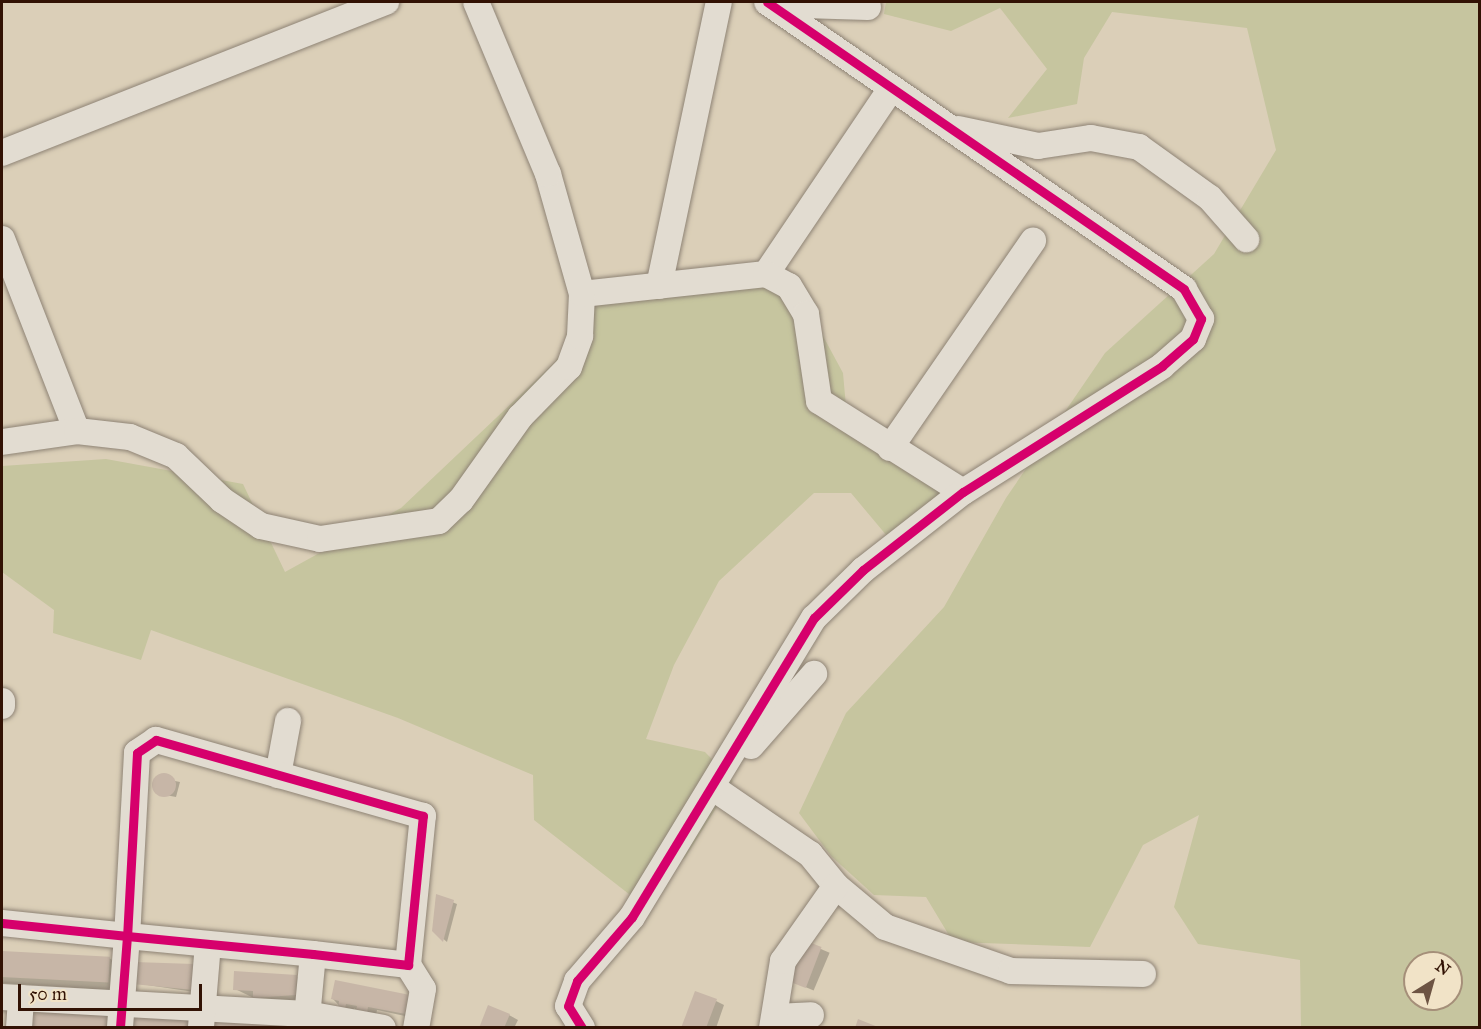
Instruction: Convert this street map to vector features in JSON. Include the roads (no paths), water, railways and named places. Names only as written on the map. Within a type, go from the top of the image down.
[{"type":"street","points":[[2,153],[386,2]]},
{"type":"street","points":[[2,442],[77,431],[130,437],[176,456],[222,500],[261,526],[320,539],[439,520],[461,500],[519,417],[569,368],[580,336],[582,294],[548,174],[476,2]]},
{"type":"street","points":[[659,286],[719,2]]},
{"type":"street","points":[[769,3],[868,7]]},
{"type":"street","points":[[582,1028],[568,1006],[577,981],[632,917],[728,765],[814,618],[863,570],[963,492],[1162,366],[1193,339],[1201,319],[1185,289],[944,126],[769,3]]},
{"type":"street","points":[[766,274],[891,89]]},
{"type":"street","points":[[944,126],[1038,146],[1091,138],[1139,147],[1210,198],[1246,239]]},
{"type":"street","points":[[2,239],[77,431]]},
{"type":"street","points":[[890,448],[1033,241]]},
{"type":"street","points":[[582,294],[766,274],[789,286],[806,314],[819,401],[890,448],[963,492]]},
{"type":"street","points":[[728,765],[758,740],[814,674]]},
{"type":"street","points":[[278,775],[288,721]]},
{"type":"street","points":[[121,1017],[137,753],[156,740],[423,816],[408,965],[423,989],[416,1028]]},
{"type":"street","points":[[712,787],[810,854],[836,886],[885,927],[1011,971],[1143,974]]},
{"type":"street","points":[[811,1015],[774,1022],[783,961],[836,886]]},
{"type":"street","points":[[2,923],[408,965]]},
{"type":"street","points":[[201,1019],[208,944]]},
{"type":"street","points":[[307,1021],[313,954]]},
{"type":"street","points":[[19,1028],[11,998],[121,1017],[307,1021],[383,1028]]}]
